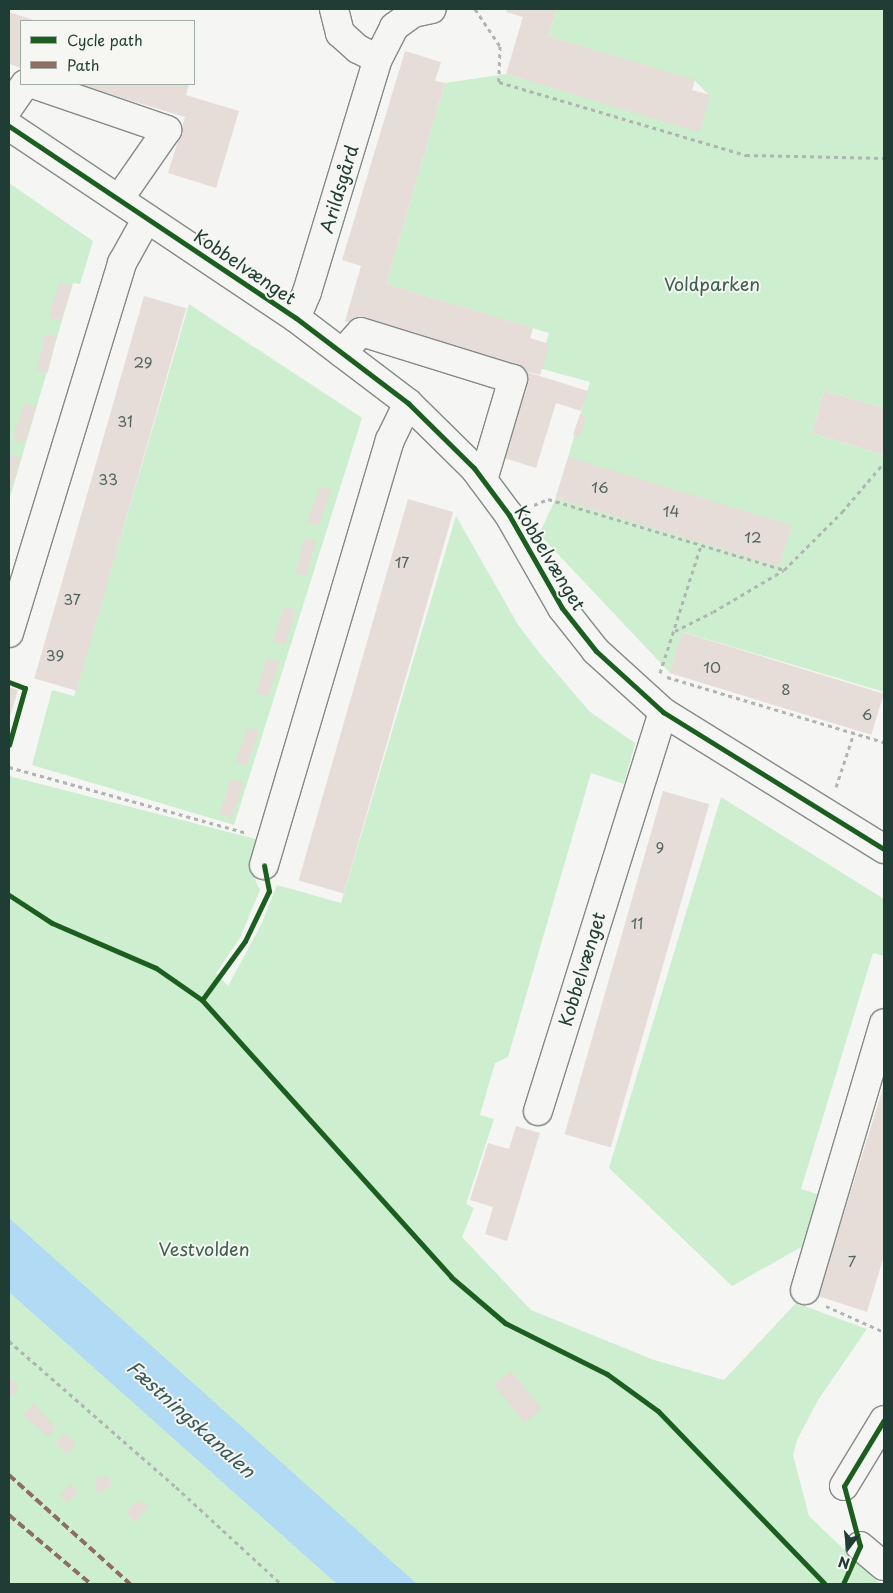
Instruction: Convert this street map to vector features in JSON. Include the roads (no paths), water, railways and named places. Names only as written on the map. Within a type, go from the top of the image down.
[{"type":"street","points":[[334,9],[340,33],[358,49],[378,59]]},
{"type":"street","name":"Arildsgård","points":[[296,318],[307,292],[378,59],[394,27],[413,13],[432,9]]},
{"type":"street","points":[[9,107],[24,85]]},
{"type":"street","points":[[36,85],[167,130],[119,199]]},
{"type":"street","name":"Kobbelvænget","points":[[9,126],[296,318],[408,403],[474,468],[509,515],[568,616],[596,651],[662,712],[884,849]]},
{"type":"street","points":[[9,633],[122,263],[147,218]]},
{"type":"street","points":[[342,353],[361,332],[513,378],[483,480]]},
{"type":"street","points":[[264,865],[390,440],[408,403]]},
{"type":"street","name":"Kobbelvænget","points":[[538,1111],[662,712]]},
{"type":"street","points":[[805,1290],[884,1023]]},
{"type":"street","points":[[844,1486],[884,1420]]},
{"type":"street","points":[[860,1546],[884,1566]]},
{"type":"water","name":"Fæstningskanalen","points":[[9,1218],[417,1584],[337,1584],[9,1292]]},
{"type":"park label","name":"Voldparken","points":[[712,284]]},
{"type":"park label","name":"Vestvolden","points":[[204,1249]]}]
